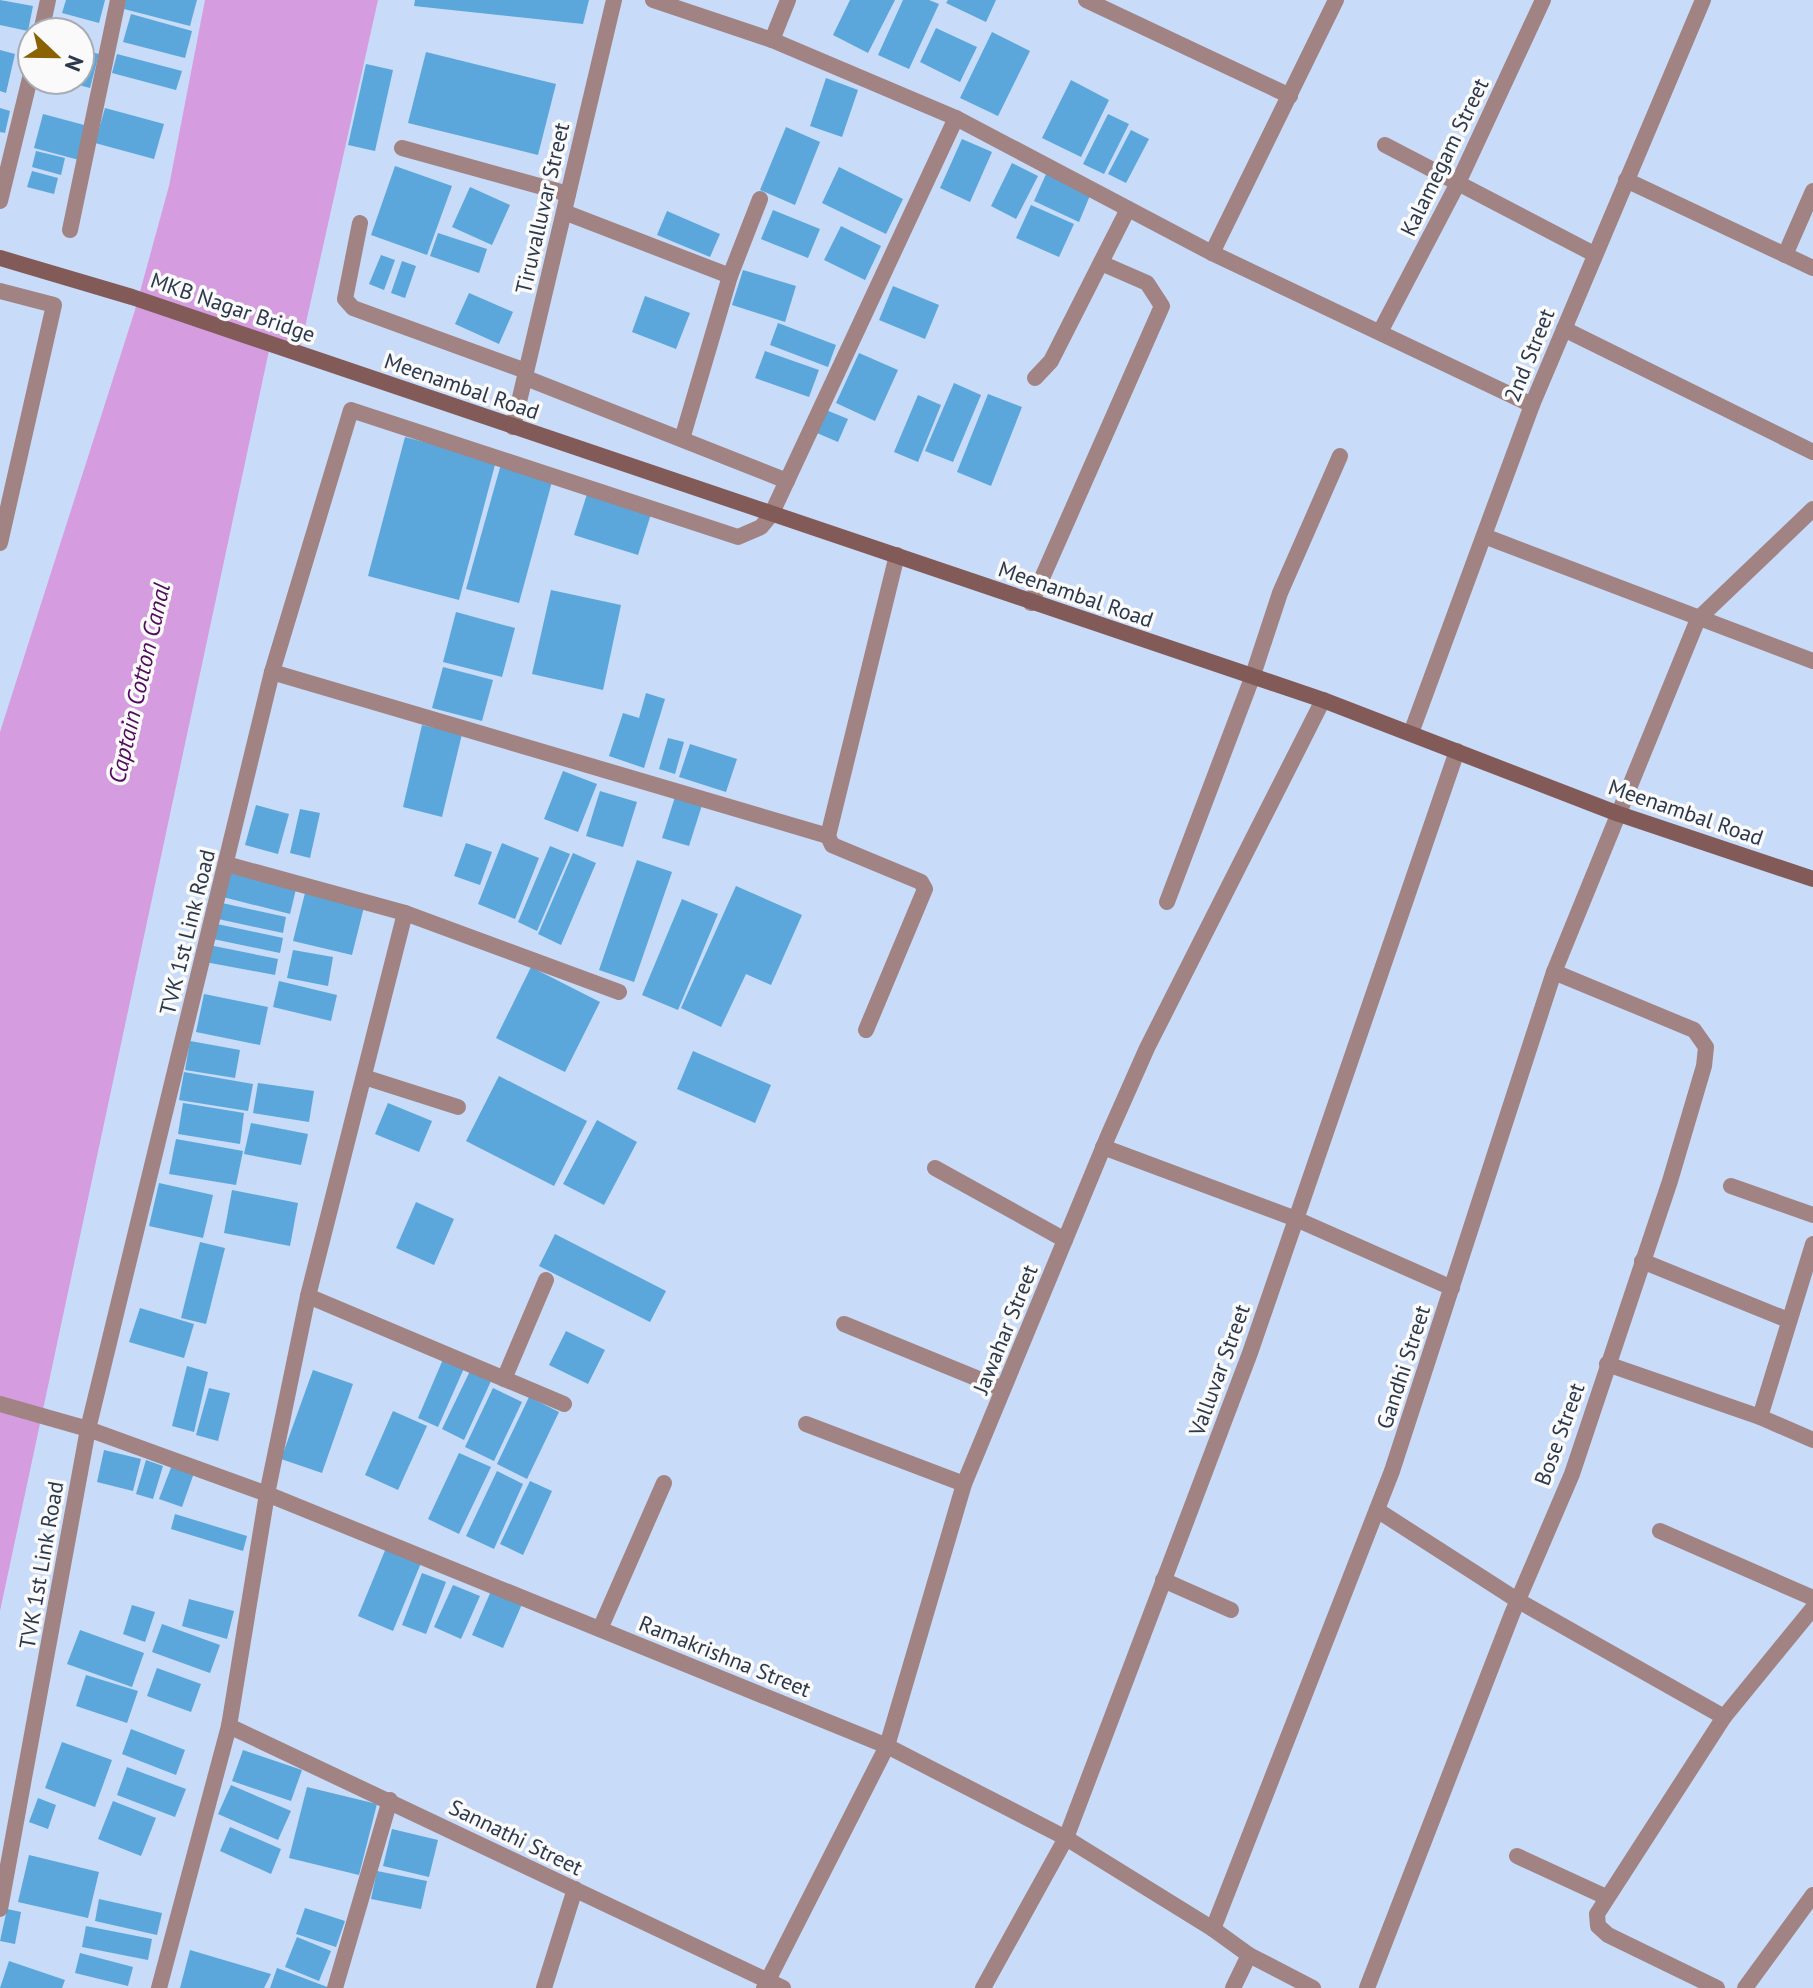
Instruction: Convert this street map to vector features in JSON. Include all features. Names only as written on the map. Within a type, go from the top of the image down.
[{"type":"main road","name":"MKB Nagar Bridge","points":[[0,258],[132,297],[321,360]]},
{"type":"main road","name":"Meenambal Road","points":[[321,360],[1323,700],[1616,813],[1813,879]]},
{"type":"street","points":[[70,230],[118,0]]},
{"type":"street","name":"Tiruvalluvar Street","points":[[513,427],[614,0]]},
{"type":"street","points":[[653,0],[772,40],[956,118],[1212,253],[1532,405]]},
{"type":"street","points":[[772,40],[788,0]]},
{"type":"street","points":[[1086,0],[1109,5],[1290,96]]},
{"type":"street","points":[[1212,253],[1336,0]]},
{"type":"street","name":"Kalamegam Street","points":[[1380,332],[1458,183],[1543,0]]},
{"type":"street","name":"2nd Street","points":[[1411,733],[1532,405],[1703,0]]},
{"type":"street","points":[[0,201],[26,96]]},
{"type":"street","points":[[771,515],[956,118]]},
{"type":"street","points":[[1385,145],[1594,254]]},
{"type":"street","points":[[402,148],[568,194]]},
{"type":"street","points":[[1626,180],[1813,268]]},
{"type":"street","points":[[1785,255],[1813,191]]},
{"type":"street","points":[[682,439],[730,276],[760,199]]},
{"type":"street","points":[[1035,378],[1051,361],[1128,209]]},
{"type":"street","points":[[564,212],[730,276]]},
{"type":"street","points":[[360,223],[345,286],[345,299],[353,308],[526,374],[787,481]]},
{"type":"street","points":[[1031,603],[1162,306],[1147,283],[1101,263]]},
{"type":"street","points":[[0,291],[54,305],[0,543]]},
{"type":"street","points":[[1564,329],[1813,452]]},
{"type":"street","name":"TVK 1st Link Road","points":[[0,1909],[88,1429],[272,672],[351,410],[738,537],[761,527],[771,515]]},
{"type":"street","points":[[1167,902],[1252,678],[1280,593],[1340,456]]},
{"type":"street","points":[[1698,619],[1813,509]]},
{"type":"street","points":[[1484,536],[1813,661]]},
{"type":"street","points":[[866,1030],[925,889],[921,882],[832,845],[828,836],[897,555]]},
{"type":"street","name":"Gandhi Street","points":[[1213,1929],[1377,1510],[1554,972],[1616,813],[1698,619]]},
{"type":"street","points":[[272,672],[828,836]]},
{"type":"street","name":"Jawahar Street","points":[[772,1985],[887,1746],[964,1484],[1103,1147],[1147,1048],[1323,700]]},
{"type":"street","name":"Valluvar Street","points":[[983,1988],[1066,1838],[1250,1353],[1457,751]]},
{"type":"street","points":[[226,864],[405,913],[619,992]]},
{"type":"street","points":[[159,1988],[229,1726],[267,1494],[308,1296],[405,913]]},
{"type":"street","name":"Bose Street","points":[[1367,1988],[1517,1600],[1572,1474],[1704,1066],[1706,1047],[1694,1030],[1554,972]]},
{"type":"street","points":[[364,1077],[458,1107]]},
{"type":"street","points":[[1103,1147],[1296,1219],[1452,1288]]},
{"type":"street","points":[[935,1168],[1065,1240]]},
{"type":"street","points":[[1731,1186],[1813,1215]]},
{"type":"street","points":[[1760,1417],[1813,1244]]},
{"type":"street","points":[[1642,1261],[1788,1320]]},
{"type":"street","points":[[504,1379],[546,1280]]},
{"type":"street","points":[[308,1296],[564,1404]]},
{"type":"street","points":[[844,1324],[1003,1389]]},
{"type":"street","points":[[1607,1364],[1760,1417],[1813,1440]]},
{"type":"street","name":"Ramakrishna Street","points":[[0,1404],[88,1429],[267,1494],[887,1746],[1066,1838],[1213,1929],[1249,1955],[1313,1988]]},
{"type":"street","points":[[806,1424],[964,1484]]},
{"type":"street","points":[[600,1629],[664,1483]]},
{"type":"street","points":[[1377,1510],[1517,1600],[1724,1717]]},
{"type":"street","points":[[1660,1531],[1813,1598]]},
{"type":"street","points":[[1163,1580],[1231,1610]]},
{"type":"street","points":[[1717,1988],[1608,1935],[1598,1926],[1597,1914],[1724,1717],[1813,1608]]},
{"type":"street","name":"Sannathi Street","points":[[229,1726],[390,1800],[772,1985]]},
{"type":"street","points":[[335,1988],[390,1800]]},
{"type":"street","points":[[1517,1856],[1606,1897]]},
{"type":"street","points":[[544,1988],[575,1889]]},
{"type":"street","points":[[1745,1988],[1813,1895]]},
{"type":"street","points":[[1233,1988],[1249,1955]]},
{"type":"water","name":"Captain Cotton Canal","points":[[205,0],[378,0],[301,345],[271,341],[0,1611],[0,732],[135,310],[169,186]]},
{"type":"building","points":[[0,0],[33,6],[31,16],[16,16],[16,28],[0,25]]},
{"type":"building","points":[[66,0],[105,0],[99,23],[96,22],[96,16],[62,13]]},
{"type":"building","points":[[126,0],[197,0],[190,26],[124,9]]},
{"type":"building","points":[[415,0],[589,0],[583,24],[414,6]]},
{"type":"building","points":[[850,0],[895,0],[868,53],[833,35]]},
{"type":"building","points":[[903,0],[929,0],[939,4],[909,69],[878,55]]},
{"type":"building","points":[[948,0],[996,0],[986,22],[946,3]]},
{"type":"building","points":[[131,14],[192,31],[185,58],[123,42]]},
{"type":"building","points":[[936,28],[977,47],[960,82],[920,62]]},
{"type":"building","points":[[992,32],[1030,51],[998,116],[960,98]]},
{"type":"building","points":[[0,50],[15,54],[6,93],[0,91]]},
{"type":"building","points":[[426,52],[556,84],[538,155],[408,123]]},
{"type":"building","points":[[117,54],[182,71],[176,90],[112,73]]},
{"type":"building","points":[[366,64],[393,70],[375,151],[348,145]]},
{"type":"building","points":[[826,78],[858,90],[842,137],[810,126]]},
{"type":"building","points":[[1071,80],[1109,100],[1081,157],[1042,138]]},
{"type":"building","points":[[0,108],[10,111],[5,133],[0,132]]},
{"type":"building","points":[[105,108],[164,124],[154,159],[95,143]]},
{"type":"building","points":[[43,114],[88,126],[79,160],[34,148]]},
{"type":"building","points":[[1108,114],[1129,124],[1104,174],[1083,164]]},
{"type":"building","points":[[786,127],[820,142],[795,205],[760,190]]},
{"type":"building","points":[[1131,130],[1149,139],[1126,183],[1108,174]]},
{"type":"building","points":[[962,139],[992,152],[970,202],[940,188]]},
{"type":"building","points":[[36,151],[65,158],[61,175],[32,167]]},
{"type":"building","points":[[1012,163],[1038,176],[1016,219],[991,206]]},
{"type":"building","points":[[395,166],[452,186],[427,255],[371,235]]},
{"type":"building","points":[[839,167],[903,199],[886,234],[822,203]]},
{"type":"building","points":[[32,171],[58,178],[54,194],[27,187]]},
{"type":"building","points":[[1047,172],[1091,193],[1079,222],[1034,201]]},
{"type":"building","points":[[470,187],[510,205],[492,245],[452,227]]},
{"type":"building","points":[[1031,205],[1074,224],[1059,257],[1016,238]]},
{"type":"building","points":[[773,210],[820,229],[808,258],[761,239]]},
{"type":"building","points":[[667,211],[720,234],[710,257],[657,235]]},
{"type":"building","points":[[841,226],[881,246],[865,280],[824,260]]},
{"type":"building","points":[[438,233],[487,249],[479,273],[430,256]]},
{"type":"building","points":[[381,255],[395,260],[384,290],[369,284]]},
{"type":"building","points":[[402,261],[416,266],[405,298],[391,293]]},
{"type":"building","points":[[743,270],[796,286],[785,322],[732,305]]},
{"type":"building","points":[[893,286],[939,305],[925,339],[879,320]]},
{"type":"building","points":[[469,293],[513,312],[499,344],[455,324]]},
{"type":"building","points":[[645,296],[690,313],[676,349],[632,332]]},
{"type":"building","points":[[778,323],[836,345],[828,367],[770,345]]},
{"type":"building","points":[[765,351],[819,370],[809,397],[755,378]]},
{"type":"building","points":[[859,353],[898,370],[875,421],[836,403]]},
{"type":"building","points":[[954,383],[981,395],[953,462],[925,451]]},
{"type":"building","points":[[988,394],[1022,407],[991,486],[957,472]]},
{"type":"building","points":[[918,395],[941,405],[918,462],[894,452]]},
{"type":"building","points":[[826,410],[848,419],[838,442],[817,433]]},
{"type":"building","points":[[405,437],[496,461],[459,600],[368,576]]},
{"type":"building","points":[[501,464],[553,478],[519,603],[466,589]]},
{"type":"building","points":[[588,491],[652,511],[638,555],[574,535]]},
{"type":"building","points":[[551,590],[621,605],[603,690],[532,674]]},
{"type":"building","points":[[456,612],[515,628],[502,677],[443,662]]},
{"type":"building","points":[[443,667],[493,680],[482,721],[432,708]]},
{"type":"building","points":[[646,693],[665,699],[644,768],[609,756],[623,713],[639,718]]},
{"type":"building","points":[[422,725],[462,734],[442,817],[403,807]]},
{"type":"building","points":[[668,738],[684,742],[675,774],[659,769]]},
{"type":"building","points":[[690,744],[737,759],[726,792],[679,777]]},
{"type":"building","points":[[563,771],[597,784],[578,832],[544,819]]},
{"type":"building","points":[[600,791],[637,802],[623,847],[586,836]]},
{"type":"building","points":[[675,797],[702,805],[689,846],[662,838]]},
{"type":"building","points":[[256,805],[289,814],[278,854],[245,845]]},
{"type":"building","points":[[300,809],[320,813],[310,858],[290,853]]},
{"type":"building","points":[[466,843],[492,852],[480,885],[454,876]]},
{"type":"building","points":[[502,843],[539,858],[515,919],[478,904]]},
{"type":"building","points":[[550,846],[570,854],[537,931],[518,922]]},
{"type":"building","points":[[573,853],[596,863],[561,945],[538,934]]},
{"type":"building","points":[[637,860],[672,872],[634,982],[599,970]]},
{"type":"building","points":[[225,872],[296,889],[290,914],[219,896]]},
{"type":"building","points":[[736,886],[802,915],[771,985],[746,974],[721,1027],[681,1008]]},
{"type":"building","points":[[305,893],[364,907],[352,955],[293,941]]},
{"type":"building","points":[[682,899],[718,914],[678,1010],[642,995]]},
{"type":"building","points":[[222,903],[286,917],[283,933],[218,919]]},
{"type":"building","points":[[217,924],[283,938],[280,953],[213,939]]},
{"type":"building","points":[[209,945],[278,959],[275,975],[205,962]]},
{"type":"building","points":[[293,950],[333,957],[328,986],[287,978]]},
{"type":"building","points":[[531,967],[600,1002],[565,1072],[496,1038]]},
{"type":"building","points":[[279,981],[337,995],[331,1021],[273,1007]]},
{"type":"building","points":[[204,994],[268,1007],[260,1045],[196,1032]]},
{"type":"building","points":[[190,1041],[240,1050],[235,1078],[185,1070]]},
{"type":"building","points":[[693,1051],[771,1085],[755,1123],[677,1089]]},
{"type":"building","points":[[184,1072],[253,1084],[248,1111],[179,1100]]},
{"type":"building","points":[[499,1076],[587,1121],[554,1186],[466,1141]]},
{"type":"building","points":[[258,1083],[314,1091],[309,1122],[253,1113]]},
{"type":"building","points":[[183,1103],[244,1113],[240,1144],[178,1134]]},
{"type":"building","points":[[388,1103],[432,1121],[419,1152],[375,1134]]},
{"type":"building","points":[[597,1120],[637,1142],[604,1205],[563,1184]]},
{"type":"building","points":[[251,1123],[308,1134],[301,1165],[244,1154]]},
{"type":"building","points":[[176,1139],[243,1151],[236,1185],[169,1174]]},
{"type":"building","points":[[159,1183],[213,1195],[203,1238],[149,1226]]},
{"type":"building","points":[[232,1190],[298,1203],[290,1246],[224,1233]]},
{"type":"building","points":[[416,1202],[454,1219],[434,1265],[396,1248]]},
{"type":"building","points":[[555,1234],[666,1291],[650,1322],[539,1266]]},
{"type":"building","points":[[200,1242],[225,1248],[206,1324],[181,1318]]},
{"type":"building","points":[[140,1308],[194,1324],[184,1358],[129,1342]]},
{"type":"building","points":[[566,1331],[605,1350],[588,1384],[549,1365]]},
{"type":"building","points":[[444,1357],[465,1366],[438,1427],[418,1418]]},
{"type":"building","points":[[187,1366],[208,1372],[194,1432],[172,1426]]},
{"type":"building","points":[[471,1369],[492,1379],[464,1440],[442,1429]]},
{"type":"building","points":[[313,1370],[353,1384],[322,1473],[281,1459]]},
{"type":"building","points":[[209,1388],[230,1393],[218,1441],[196,1435]]},
{"type":"building","points":[[493,1388],[522,1402],[494,1461],[465,1447]]},
{"type":"building","points":[[529,1397],[559,1412],[527,1479],[497,1464]]},
{"type":"building","points":[[393,1411],[427,1426],[398,1490],[365,1475]]},
{"type":"building","points":[[104,1450],[141,1459],[133,1491],[97,1482]]},
{"type":"building","points":[[459,1453],[491,1467],[459,1534],[428,1519]]},
{"type":"building","points":[[146,1460],[163,1466],[153,1499],[136,1494]]},
{"type":"building","points":[[172,1465],[194,1473],[182,1507],[159,1499]]},
{"type":"building","points":[[497,1471],[523,1484],[494,1549],[466,1536]]},
{"type":"building","points":[[530,1481],[552,1491],[523,1555],[500,1544]]},
{"type":"building","points":[[175,1514],[247,1536],[243,1551],[171,1529]]},
{"type":"building","points":[[386,1548],[421,1563],[393,1631],[358,1616]]},
{"type":"building","points":[[422,1573],[446,1582],[426,1634],[402,1625]]},
{"type":"building","points":[[453,1585],[480,1596],[461,1639],[434,1627]]},
{"type":"building","points":[[491,1591],[522,1604],[503,1648],[472,1635]]},
{"type":"building","points":[[189,1599],[234,1611],[227,1639],[182,1626]]},
{"type":"building","points":[[132,1605],[155,1612],[145,1642],[123,1634]]},
{"type":"building","points":[[162,1624],[220,1645],[210,1673],[152,1652]]},
{"type":"building","points":[[80,1630],[144,1653],[132,1687],[67,1664]]},
{"type":"building","points":[[157,1668],[201,1684],[191,1712],[147,1696]]},
{"type":"building","points":[[86,1675],[138,1691],[127,1723],[76,1706]]},
{"type":"building","points":[[131,1729],[185,1750],[176,1775],[122,1754]]},
{"type":"building","points":[[62,1742],[112,1760],[95,1807],[45,1788]]},
{"type":"building","points":[[243,1750],[302,1770],[291,1801],[232,1781]]},
{"type":"building","points":[[127,1767],[186,1789],[175,1817],[117,1795]]},
{"type":"building","points":[[231,1785],[291,1811],[278,1840],[218,1814]]},
{"type":"building","points":[[307,1787],[377,1804],[359,1875],[289,1858]]},
{"type":"building","points":[[38,1798],[56,1805],[48,1829],[29,1822]]},
{"type":"building","points":[[113,1801],[156,1818],[141,1856],[98,1839]]},
{"type":"building","points":[[230,1827],[281,1849],[271,1874],[220,1851]]},
{"type":"building","points":[[392,1829],[438,1840],[429,1877],[383,1866]]},
{"type":"building","points":[[29,1855],[99,1872],[88,1918],[18,1902]]},
{"type":"building","points":[[377,1871],[427,1881],[421,1909],[371,1899]]},
{"type":"building","points":[[99,1899],[162,1913],[157,1935],[95,1921]]},
{"type":"building","points":[[305,1908],[345,1921],[336,1947],[296,1934]]},
{"type":"building","points":[[7,1909],[21,1912],[15,1944],[0,1941]]},
{"type":"building","points":[[86,1926],[152,1939],[148,1960],[82,1947]]},
{"type":"building","points":[[297,1937],[331,1951],[319,1981],[285,1967]]},
{"type":"building","points":[[190,1950],[271,1974],[264,1988],[180,1988]]},
{"type":"building","points":[[80,1953],[133,1967],[128,1986],[75,1973]]},
{"type":"building","points":[[9,1961],[65,1980],[62,1988],[0,1988]]},
{"type":"building","points":[[277,1968],[330,1988],[270,1988]]}]
